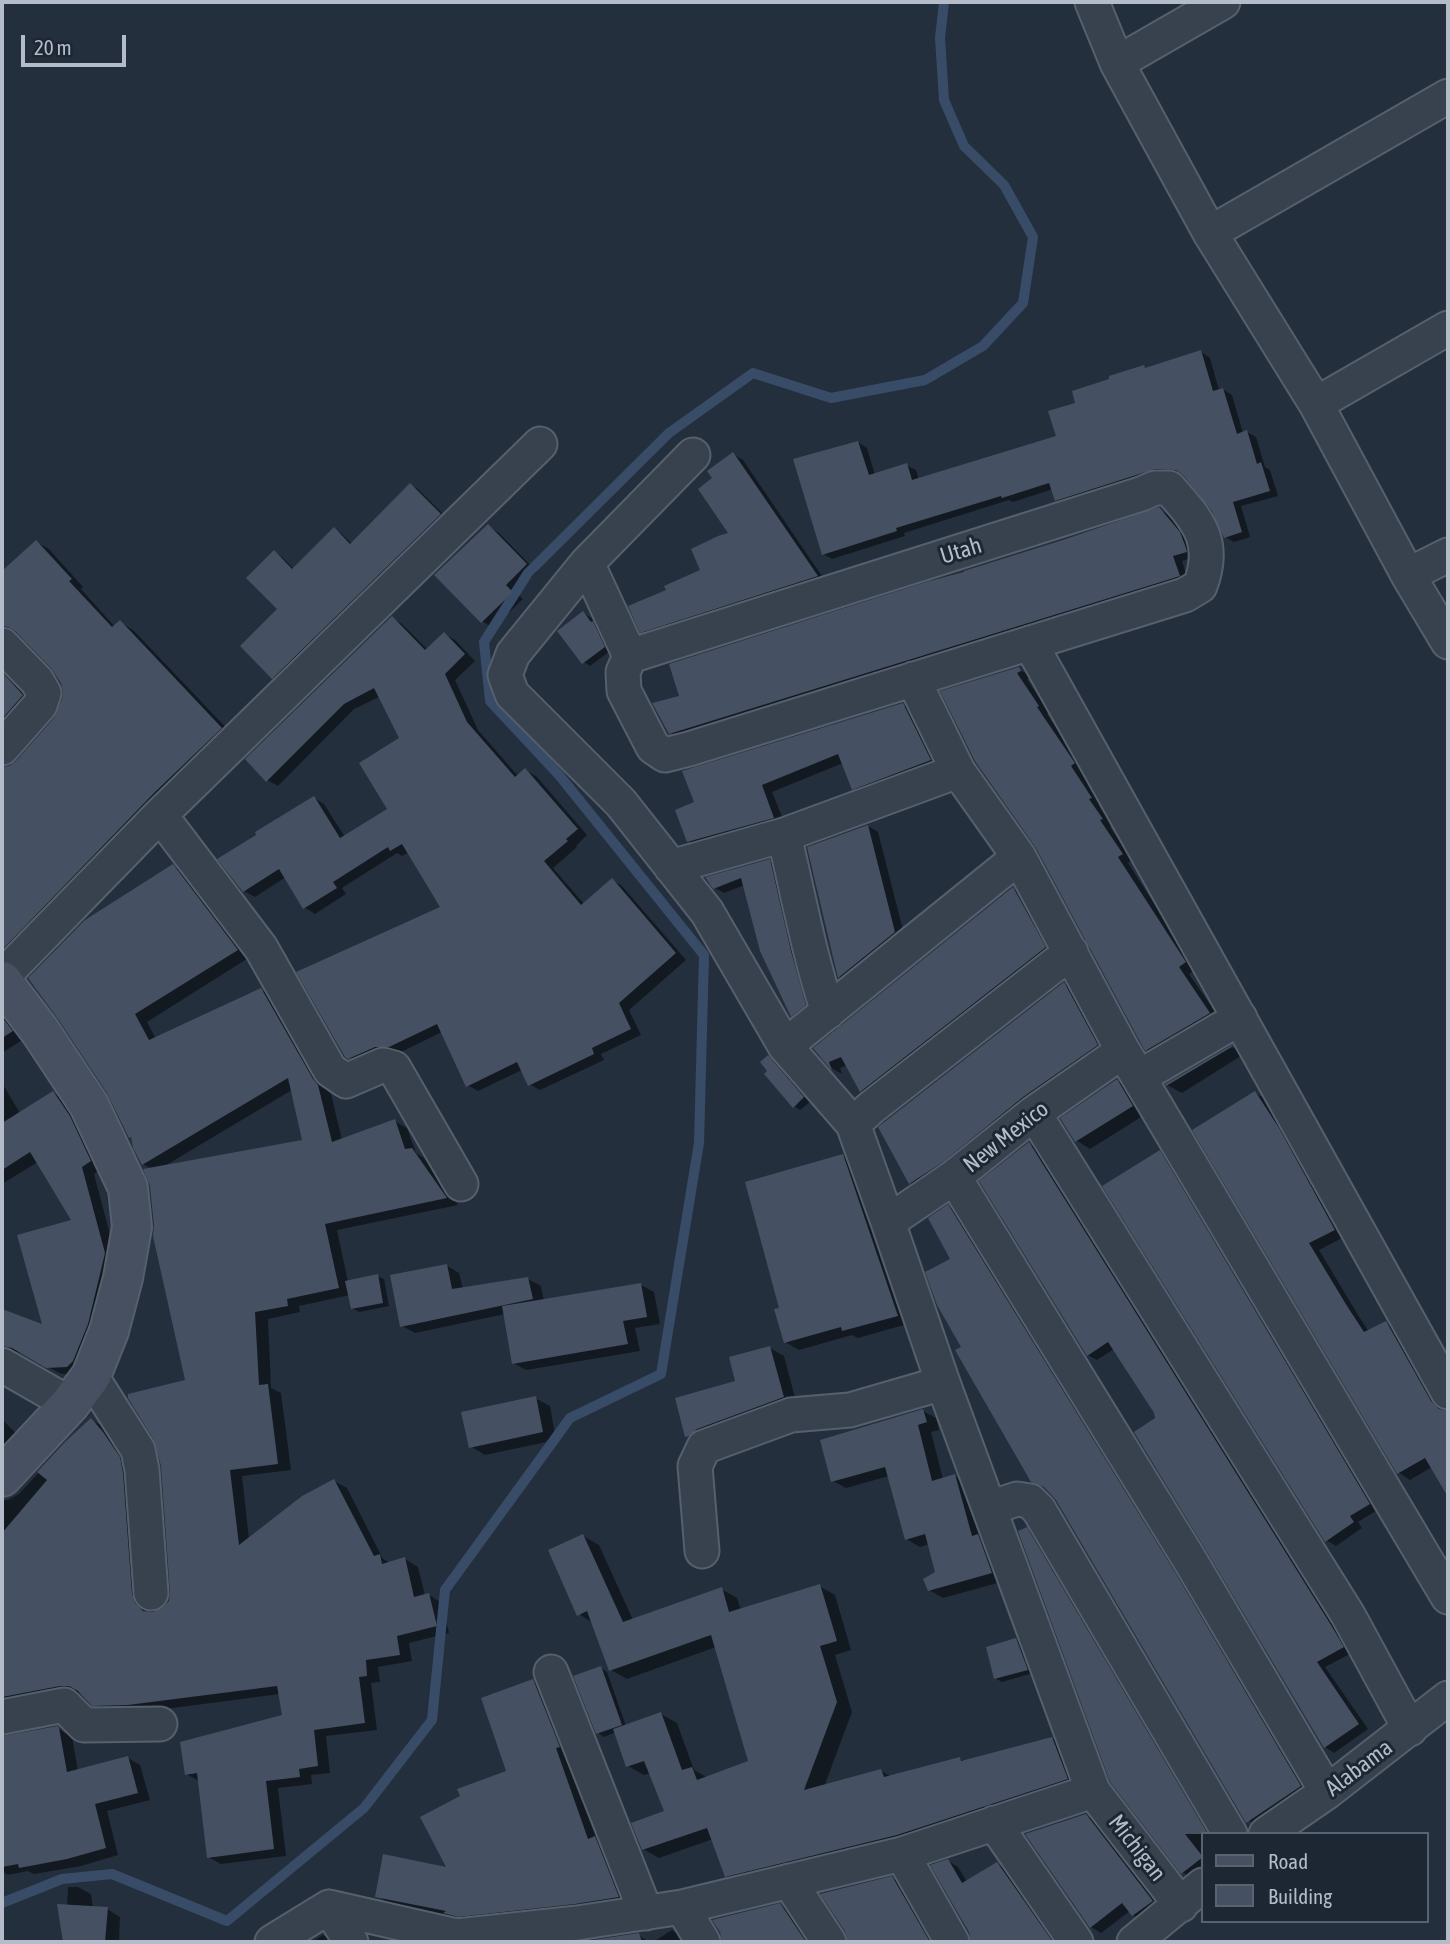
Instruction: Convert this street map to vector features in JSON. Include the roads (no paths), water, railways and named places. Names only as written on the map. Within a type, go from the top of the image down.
[{"type":"street","points":[[1091,2],[1117,63],[1210,233],[1316,404],[1408,575],[1448,642]]},
{"type":"street","points":[[1117,63],[1223,2]]},
{"type":"street","points":[[1210,233],[1448,96]]},
{"type":"street","points":[[1316,404],[1448,328]]},
{"type":"street","points":[[2,1477],[80,1390],[109,1331],[124,1278],[132,1227],[128,1188],[89,1105],[2,979],[160,815],[540,444]]},
{"type":"street","points":[[693,455],[587,563],[513,654],[505,675],[512,694],[621,803],[706,912],[785,1045],[853,1124],[1071,952]]},
{"type":"street","name":"Utah","points":[[630,656],[1155,488],[1170,488],[1192,514],[1207,548],[1206,572],[1200,586],[1185,594],[1030,643]]},
{"type":"street","points":[[1408,575],[1448,555]]},
{"type":"street","points":[[587,563],[630,656],[623,672],[624,691],[653,747],[665,755],[1030,643],[1448,1392]]},
{"type":"street","points":[[2,645],[37,681],[44,693],[40,705],[2,748]]},
{"type":"street","points":[[913,679],[958,771],[1019,857],[1131,1064],[1448,1597]]},
{"type":"street","points":[[671,867],[784,835],[958,771]]},
{"type":"street","points":[[160,815],[261,948],[330,1070],[346,1081],[383,1065],[394,1068],[460,1184]]},
{"type":"street","points":[[784,835],[811,956],[828,1012]]},
{"type":"street","points":[[785,1045],[1019,857]]},
{"type":"street","name":"New Mexico","points":[[888,1222],[954,1177],[1034,1113],[1131,1064],[1240,1018]]},
{"type":"street","points":[[1034,1113],[1348,1615],[1410,1729]]},
{"type":"street","name":"Michigan","points":[[853,1124],[943,1383],[1093,1791],[1192,1895]]},
{"type":"street","points":[[954,1177],[1192,1562],[1327,1792]]},
{"type":"street","points":[[2,1365],[80,1390],[138,1450],[142,1470],[151,1593]]},
{"type":"street","points":[[702,1551],[695,1466],[704,1447],[791,1415],[850,1410],[943,1383]]},
{"type":"street","points":[[990,1508],[1017,1499],[1030,1501],[1039,1510],[1229,1832]]},
{"type":"street","points":[[551,1672],[646,1913]]},
{"type":"street","name":"Alabama","points":[[1269,1832],[1327,1792],[1448,1698]]},
{"type":"street","points":[[2,1717],[64,1705],[84,1725],[160,1724]]},
{"type":"street","points":[[272,1942],[329,1907],[459,1939],[583,1933],[646,1913],[682,1907],[902,1854],[1093,1791]]},
{"type":"street","points":[[994,1823],[1076,1942]]},
{"type":"street","points":[[902,1854],[952,1942]]},
{"type":"street","points":[[789,1881],[829,1942]]},
{"type":"street","points":[[1134,1942],[1192,1895]]},
{"type":"street","points":[[329,1907],[351,1942]]},
{"type":"street","points":[[682,1907],[703,1942]]},
{"type":"waterway","points":[[2,1903],[62,1879],[112,1874],[227,1921],[364,1808],[432,1720],[445,1590],[570,1418],[661,1374],[699,1143],[704,955],[559,775],[490,701],[484,642],[528,573],[669,433],[753,373],[831,398],[925,380],[983,346],[1023,303],[1033,237],[1004,185],[964,146],[944,100],[940,38],[944,2]]}]
